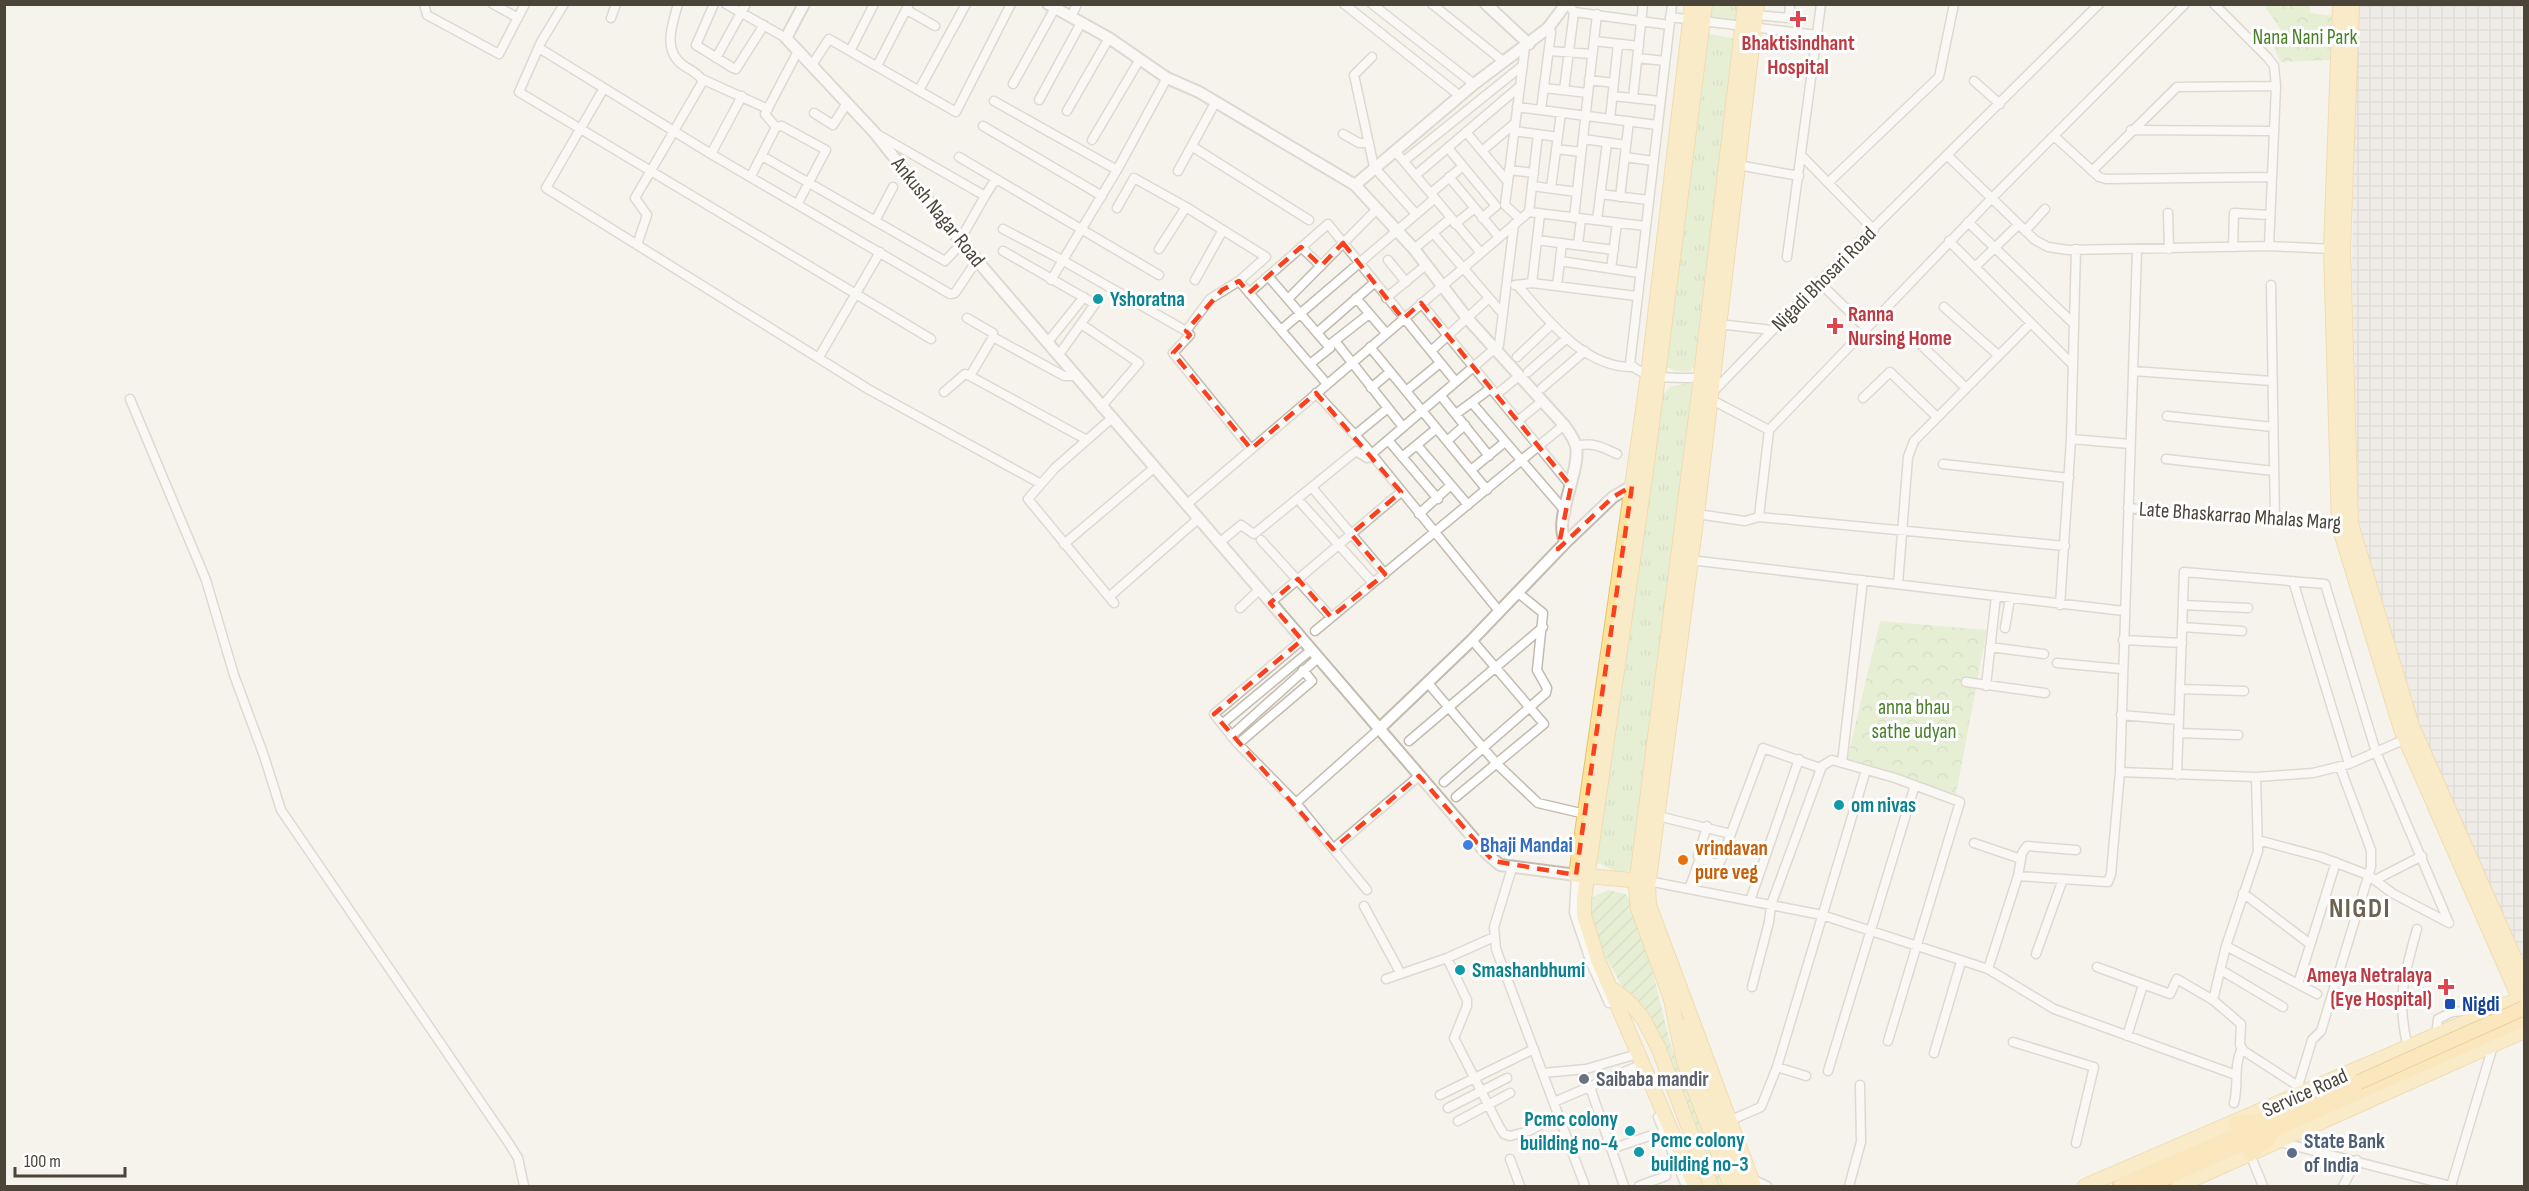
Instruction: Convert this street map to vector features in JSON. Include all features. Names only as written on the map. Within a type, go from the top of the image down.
[{"type":"highway","points":[[2361,1087],[2523,1004]]},
{"type":"highway","points":[[2120,1186],[2281,1123],[2524,1019]]},
{"type":"highway","points":[[2148,1186],[2241,1139],[2281,1123]]},
{"type":"main road","points":[[1692,4],[1696,21]]},
{"type":"main road","points":[[1582,876],[1653,376],[1696,21],[1704,4]]},
{"type":"main road","points":[[1707,378],[1718,324],[1753,19],[1745,4]]},
{"type":"main road","points":[[2340,4],[2337,249],[2345,525],[2411,737],[2523,1004]]},
{"type":"main road","points":[[2337,249],[2352,4]]},
{"type":"main road","points":[[1749,1184],[1729,1121],[1649,905],[1642,880],[1658,816],[1697,514],[1707,378],[1753,19]]},
{"type":"main road","points":[[1653,376],[1632,486],[1585,814],[1582,876],[1584,915],[1598,960],[1695,1186]]},
{"type":"main road","points":[[1707,396],[1638,908],[1715,1112],[1749,1184]]},
{"type":"main road","points":[[2411,737],[2524,980]]},
{"type":"main road","points":[[1582,876],[1642,880]]},
{"type":"main road","points":[[1610,987],[1631,1004],[1658,1047],[1711,1186]]},
{"type":"main road","points":[[1671,999],[1684,1062],[1731,1186]]},
{"type":"main road","name":"Service Road","points":[[2085,1186],[2241,1139],[2302,1089],[2408,1048],[2498,1009],[2523,1004]]},
{"type":"main road","points":[[2178,1186],[2241,1139],[2278,1141],[2524,1031]]},
{"type":"street","points":[[424,4],[425,14],[499,54],[525,4]]},
{"type":"street","points":[[493,4],[518,18]]},
{"type":"street","points":[[564,4],[539,48],[519,92],[652,169],[931,339]]},
{"type":"street","points":[[610,18],[616,4]]},
{"type":"street","points":[[678,4],[670,31],[672,49],[680,63],[702,79],[768,109]]},
{"type":"street","points":[[714,4],[696,43],[736,69],[764,25]]},
{"type":"street","points":[[726,4],[744,8],[764,25],[786,38],[804,4]]},
{"type":"street","points":[[850,51],[874,4]]},
{"type":"street","points":[[919,90],[966,4]]},
{"type":"street","points":[[812,65],[829,39],[956,112],[1011,4]]},
{"type":"street","points":[[1071,17],[1077,4]]},
{"type":"street","points":[[1344,4],[1460,96]]},
{"type":"street","points":[[1372,4],[1474,84]]},
{"type":"street","points":[[1432,4],[1503,61]]},
{"type":"street","points":[[1587,13],[1595,4]]},
{"type":"street","points":[[1633,98],[1643,4]]},
{"type":"street","points":[[1633,367],[1630,364],[1636,296],[1672,4]]},
{"type":"street","points":[[1569,7],[1587,13],[1642,21],[1696,21],[1789,18],[1790,4]]},
{"type":"street","points":[[1787,257],[1821,4]]},
{"type":"street","points":[[1829,182],[1939,77],[1954,4]]},
{"type":"street","name":"Nigadi Bhosari Road","points":[[1707,396],[2099,4]]},
{"type":"street","points":[[1759,517],[1769,430],[1865,327],[2185,4]]},
{"type":"street","points":[[2214,4],[2274,66],[2276,86],[2269,246]]},
{"type":"street","points":[[1013,84],[1051,6],[1109,38],[1167,78],[1215,103],[1355,185],[1414,249],[1467,318],[1524,374],[1541,402],[1564,425],[1576,446],[1566,512],[1560,529],[1566,542]]},
{"type":"street","points":[[1489,6],[1527,46]]},
{"type":"street","points":[[877,66],[908,7],[935,26]]},
{"type":"street","points":[[1355,185],[1474,84],[1527,46],[1569,7]]},
{"type":"street","points":[[1564,90],[1569,52],[1569,7]]},
{"type":"street","points":[[716,58],[744,8]]},
{"type":"street","points":[[1578,245],[1577,192],[1597,14]]},
{"type":"street","points":[[1753,19],[1817,35]]},
{"type":"street","points":[[1039,100],[1081,23]]},
{"type":"street","points":[[1541,110],[1551,32],[1548,28]]},
{"type":"street","name":"Ankush Nagar Road","points":[[786,38],[874,132],[976,260],[1493,861],[1512,868]]},
{"type":"street","points":[[1067,111],[1109,38]]},
{"type":"street","points":[[1594,41],[1639,46]]},
{"type":"street","points":[[1610,119],[1618,44]]},
{"type":"street","points":[[1219,543],[1241,525],[1254,534],[1356,451],[1365,458],[1371,454],[1499,345],[1517,222],[1505,205],[1519,87],[1527,46]]},
{"type":"street","points":[[539,48],[711,154],[952,295],[976,260]]},
{"type":"street","points":[[776,127],[765,114],[798,51]]},
{"type":"street","points":[[1549,51],[1592,54]]},
{"type":"street","points":[[1372,57],[1354,75],[1374,167],[1416,214]]},
{"type":"street","points":[[1637,58],[1665,61]]},
{"type":"street","points":[[1092,140],[1140,59]]},
{"type":"street","points":[[1404,161],[1522,66]]},
{"type":"street","points":[[1051,280],[1117,170],[1167,78]]},
{"type":"street","points":[[637,245],[647,215],[635,200],[702,79]]},
{"type":"street","points":[[1589,80],[1614,83]]},
{"type":"street","points":[[1974,81],[2000,104]]},
{"type":"street","points":[[2092,171],[2177,87],[2276,86]]},
{"type":"street","points":[[1417,174],[1519,87]]},
{"type":"street","points":[[604,88],[546,188],[868,389],[1041,484]]},
{"type":"street","points":[[1544,88],[1588,93]]},
{"type":"street","points":[[711,154],[742,96]]},
{"type":"street","points":[[1613,96],[1660,101]]},
{"type":"street","points":[[993,101],[1117,170]]},
{"type":"street","points":[[814,113],[833,125],[847,103]]},
{"type":"street","points":[[1178,171],[1215,103]]},
{"type":"street","points":[[1517,107],[1657,125]]},
{"type":"street","points":[[1551,188],[1561,113]]},
{"type":"street","points":[[1620,196],[1629,121]]},
{"type":"street","points":[[776,127],[783,126],[826,150],[798,203]]},
{"type":"street","points":[[984,126],[1101,196]]},
{"type":"street","points":[[751,176],[776,127]]},
{"type":"street","points":[[1514,127],[1538,134],[1558,136]]},
{"type":"street","points":[[1482,151],[1514,127]]},
{"type":"street","points":[[2131,130],[2274,131]]},
{"type":"street","points":[[874,132],[986,196]]},
{"type":"street","points":[[1466,132],[1508,182]]},
{"type":"street","points":[[1343,134],[1359,143],[1368,143]]},
{"type":"street","points":[[1186,505],[1529,212],[1538,134]]},
{"type":"street","points":[[2054,136],[2092,171],[2106,179],[2272,177]]},
{"type":"street","points":[[1583,139],[1626,146]]},
{"type":"street","points":[[1597,220],[1607,143]]},
{"type":"street","points":[[1193,147],[1309,220]]},
{"type":"street","points":[[1448,148],[1496,206],[1482,218]]},
{"type":"street","points":[[1556,149],[1581,152]]},
{"type":"street","points":[[1395,151],[1417,174],[1480,253]]},
{"type":"street","points":[[762,156],[945,261],[961,242],[995,180]]},
{"type":"street","points":[[1802,156],[1874,230]]},
{"type":"street","points":[[1948,156],[1990,199],[2022,228],[2048,247],[2138,250],[2269,246],[2337,249]]},
{"type":"street","points":[[959,157],[1159,275]]},
{"type":"street","points":[[1625,157],[1653,161]]},
{"type":"street","points":[[1738,165],[1799,176]]},
{"type":"street","points":[[1281,330],[1416,214],[1449,177],[1463,166]]},
{"type":"street","points":[[1509,170],[1533,173]]},
{"type":"street","points":[[1449,177],[1499,237]]},
{"type":"street","points":[[1117,208],[1134,178],[1186,207],[1266,257],[1239,281],[1210,299],[1186,331]]},
{"type":"street","points":[[1532,186],[1577,192]]},
{"type":"street","points":[[874,221],[893,187]]},
{"type":"street","points":[[1600,194],[1648,200]]},
{"type":"street","points":[[1159,249],[1186,207]]},
{"type":"street","points":[[1414,249],[1433,233],[1475,208]]},
{"type":"street","points":[[1288,299],[1377,209]]},
{"type":"street","points":[[1975,267],[1995,247],[2045,209]]},
{"type":"street","points":[[1529,212],[1645,226]]},
{"type":"street","points":[[2168,213],[2169,249]]},
{"type":"street","points":[[2233,247],[2234,213],[2270,215]]},
{"type":"street","points":[[1532,283],[1540,214]]},
{"type":"street","points":[[1968,222],[2074,324]]},
{"type":"street","points":[[1611,269],[1617,223]]},
{"type":"street","points":[[1249,293],[1328,224],[1456,382]]},
{"type":"street","points":[[1004,230],[1062,260],[1186,331],[1190,335],[1173,353],[1251,449]]},
{"type":"street","points":[[1195,280],[1223,230]]},
{"type":"street","points":[[1433,233],[1503,314]]},
{"type":"street","points":[[1537,240],[1614,250]]},
{"type":"street","points":[[1949,241],[2073,365]]},
{"type":"street","points":[[1557,286],[1563,243]]},
{"type":"street","points":[[1301,247],[1321,266]]},
{"type":"street","points":[[2060,605],[2066,546],[2071,438],[2076,249]]},
{"type":"street","points":[[2018,876],[2108,882],[2111,874],[2120,772],[2138,250]]},
{"type":"street","points":[[1003,251],[1095,304],[1058,356]]},
{"type":"street","points":[[819,357],[880,252]]},
{"type":"street","points":[[1388,260],[1406,282]]},
{"type":"street","points":[[1560,261],[1639,273]]},
{"type":"street","points":[[1386,298],[1425,265]]},
{"type":"street","points":[[1268,276],[1318,332],[1353,362],[1403,427]]},
{"type":"street","points":[[1239,281],[1327,384]]},
{"type":"street","points":[[1819,282],[1865,327]]},
{"type":"street","points":[[1318,332],[1374,283]]},
{"type":"street","points":[[1507,283],[1518,286],[1532,283],[1636,296]]},
{"type":"street","points":[[2271,285],[2276,521]]},
{"type":"street","points":[[1518,286],[1567,338],[1585,351],[1615,366],[1633,367],[1653,376],[1707,378]]},
{"type":"street","points":[[1047,343],[1084,297]]},
{"type":"street","points":[[1356,298],[1386,333]]},
{"type":"street","points":[[1431,351],[1489,298]]},
{"type":"street","points":[[1421,303],[1571,486]]},
{"type":"street","points":[[1944,307],[1998,355]]},
{"type":"street","points":[[1310,364],[1330,348],[1331,343],[1369,314]]},
{"type":"street","points":[[967,318],[993,333],[993,337],[1064,376],[1076,376]]},
{"type":"street","points":[[1898,584],[1910,448],[1936,416],[2031,323]]},
{"type":"street","points":[[1081,324],[1138,363],[1101,407]]},
{"type":"street","points":[[1516,357],[1552,324]]},
{"type":"street","points":[[1718,324],[1772,330]]},
{"type":"street","points":[[970,376],[993,337]]},
{"type":"street","points":[[1456,414],[1524,374],[1567,338]]},
{"type":"street","points":[[1915,339],[1966,388]]},
{"type":"street","points":[[1370,347],[1487,490]]},
{"type":"street","points":[[1542,388],[1585,351]]},
{"type":"street","points":[[1406,392],[1440,363]]},
{"type":"street","points":[[2133,371],[2272,381]]},
{"type":"street","points":[[1371,388],[1390,372]]},
{"type":"street","points":[[1863,398],[1890,372],[1936,416]]},
{"type":"street","points":[[944,392],[965,374],[1087,440]]},
{"type":"street","points":[[1316,393],[1371,454],[1499,611]]},
{"type":"street","points":[[1441,396],[1489,456]]},
{"type":"street","points":[[1707,396],[1769,430]]},
{"type":"street","points":[[130,399],[206,580],[234,675],[281,810],[510,1144],[518,1158],[524,1186]]},
{"type":"street","points":[[1519,420],[1541,402]]},
{"type":"street","points":[[1472,403],[1566,512]]},
{"type":"street","points":[[1355,435],[1388,408]]},
{"type":"street","points":[[2167,416],[2273,427]]},
{"type":"street","points":[[1112,418],[1054,468],[1028,499],[1064,544],[1112,600],[1198,519]]},
{"type":"street","points":[[1447,441],[1465,425]]},
{"type":"street","points":[[1315,631],[1564,425]]},
{"type":"street","points":[[1402,457],[1436,429]]},
{"type":"street","points":[[2071,438],[2130,444]]},
{"type":"street","points":[[1388,440],[1438,499]]},
{"type":"street","points":[[1471,470],[1505,442]]},
{"type":"street","points":[[1576,446],[1587,443],[1617,454]]},
{"type":"street","points":[[1417,445],[1468,505]]},
{"type":"street","points":[[2166,459],[2274,471]]},
{"type":"street","points":[[1942,464],[2069,478]]},
{"type":"street","points":[[1064,544],[1154,468]]},
{"type":"street","points":[[1419,514],[1451,485]]},
{"type":"street","points":[[1296,803],[1379,729],[1472,640],[1613,496],[1632,486]]},
{"type":"street","points":[[1316,491],[1385,574]]},
{"type":"street","points":[[1270,603],[1401,492]]},
{"type":"street","points":[[1302,504],[1373,583]]},
{"type":"street","name":"Late Bhaskarrao Mhalas Marg","points":[[2128,508],[2345,525]]},
{"type":"street","points":[[1697,514],[1745,521],[1759,517],[2066,546]]},
{"type":"street","points":[[1261,540],[1331,617]]},
{"type":"street","points":[[1690,560],[2124,611]]},
{"type":"street","points":[[2176,775],[2184,572],[2325,584],[2376,752],[2450,923],[2410,904],[2371,877],[2336,862],[2258,840]]},
{"type":"street","points":[[1842,763],[1863,580]]},
{"type":"street","points":[[2293,581],[2349,764]]},
{"type":"street","points":[[1240,608],[1259,590]]},
{"type":"street","points":[[1444,782],[1530,709],[1547,691],[1538,674],[1543,613],[1517,592]]},
{"type":"street","points":[[1986,686],[1996,596]]},
{"type":"street","points":[[2005,628],[2010,598]]},
{"type":"street","points":[[2183,605],[2248,608]]},
{"type":"street","points":[[1409,741],[1543,627]]},
{"type":"street","points":[[2182,627],[2242,631]]},
{"type":"street","points":[[1302,640],[1214,714],[1238,744],[1296,803],[1367,890]]},
{"type":"street","points":[[1456,797],[1544,724],[1472,640]]},
{"type":"street","points":[[2123,640],[2182,643]]},
{"type":"street","points":[[1990,647],[2044,654]]},
{"type":"street","points":[[1222,724],[1314,654]]},
{"type":"street","points":[[1231,736],[1303,670],[1314,654]]},
{"type":"street","points":[[2057,663],[2122,669]]},
{"type":"street","points":[[1238,744],[1312,681],[1303,670]]},
{"type":"street","points":[[1427,682],[1497,764],[1538,803],[1585,814]]},
{"type":"street","points":[[1966,682],[2045,693]]},
{"type":"street","points":[[2180,689],[2244,691]]},
{"type":"street","points":[[2121,716],[2179,720]]},
{"type":"street","points":[[2178,734],[2238,735]]},
{"type":"street","points":[[2120,772],[2256,777],[2313,773],[2349,764],[2411,737]]},
{"type":"street","points":[[1689,889],[1699,861],[1719,863],[1763,748],[1820,768]]},
{"type":"street","points":[[1750,901],[1799,759]]},
{"type":"street","points":[[1752,987],[1769,922],[1771,905],[1820,768],[1832,760],[1915,785],[1960,802],[1888,1041]]},
{"type":"street","points":[[2242,1048],[2302,1089],[2312,1040],[2321,1031],[2371,877],[2371,850],[2340,767]]},
{"type":"street","points":[[1729,1121],[1761,1107],[1777,1067],[1866,770]]},
{"type":"street","points":[[1333,849],[1419,776]]},
{"type":"street","points":[[2213,1000],[2226,945],[2258,851],[2256,777]]},
{"type":"street","points":[[1828,1071],[1915,785]]},
{"type":"street","points":[[1658,816],[1707,826],[1731,834]]},
{"type":"street","points":[[1698,856],[1707,826]]},
{"type":"street","points":[[1974,843],[2021,859]]},
{"type":"street","points":[[1988,969],[2027,846],[2076,850]]},
{"type":"street","points":[[2371,877],[2422,856]]},
{"type":"street","points":[[2298,984],[2336,862]]},
{"type":"street","points":[[1585,1186],[1494,937],[1497,912],[1512,868],[1582,876],[1573,903],[1577,924],[1591,963],[1634,1055],[1686,1186]]},
{"type":"street","points":[[2036,954],[2063,879]]},
{"type":"street","points":[[1642,880],[1822,915],[1988,969],[2054,1009],[2236,1075]]},
{"type":"street","points":[[2243,893],[2310,944]]},
{"type":"street","points":[[1364,906],[1401,974]]},
{"type":"street","points":[[2408,1048],[2400,1017],[2407,962],[2417,930]]},
{"type":"street","points":[[1386,980],[1447,958],[1494,937]]},
{"type":"street","points":[[2226,945],[2317,994]]},
{"type":"street","points":[[1447,958],[1467,1004],[1454,1038],[1504,1134],[1510,1136],[1529,1131],[1559,1115]]},
{"type":"street","points":[[1934,1053],[1961,962]]},
{"type":"street","points":[[2097,967],[2170,994],[2177,979],[2213,1000],[2241,1024],[2242,1048],[2236,1060],[2234,1102]]},
{"type":"street","points":[[2221,970],[2283,1007]]},
{"type":"street","points":[[2127,1036],[2143,985]]},
{"type":"street","points":[[2013,1042],[2094,1067],[2076,1143]]},
{"type":"street","points":[[2278,1141],[2357,1160],[2447,1186],[2493,1046]]},
{"type":"street","points":[[1440,1095],[1534,1049]]},
{"type":"street","points":[[1543,1074],[1586,1069],[1634,1055]]},
{"type":"street","points":[[1554,1102],[1638,1066]]},
{"type":"street","points":[[1777,1067],[1806,1076]]},
{"type":"street","points":[[1448,1108],[1507,1078]]},
{"type":"street","points":[[1849,1186],[1861,1142],[1860,1085]]},
{"type":"street","points":[[1590,1087],[1624,1186]]},
{"type":"street","points":[[1458,1121],[1510,1093]]},
{"type":"street","points":[[1611,1149],[1649,1136]]},
{"type":"street","points":[[2241,1139],[2263,1186]]},
{"type":"street","points":[[1510,1159],[1520,1186]]},
{"type":"street","points":[[2343,1186],[2357,1160]]},
{"type":"street","points":[[1639,1186],[1666,1176]]},
{"type":"street","points":[[1749,1184],[1767,1186]]},
{"type":"highlighted area","points":[[1343,243],[1403,319],[1421,303],[1571,486],[1558,549],[1613,497],[1632,486],[1576,875],[1493,861],[1419,776],[1333,849],[1214,714],[1302,640],[1270,603],[1298,579],[1331,617],[1385,574],[1351,534],[1401,492],[1316,393],[1251,449],[1173,353],[1190,335],[1186,331],[1222,290],[1239,281],[1249,293],[1301,247],[1321,266]]},
{"type":"shaded area","points":[[2356,5],[2524,5],[2524,960],[2417,725],[2359,523],[2352,269]]},
{"type":"green space","name":"Nana Nani Park","points":[[2263,4],[2310,5],[2310,13],[2334,16],[2332,60],[2281,62],[2274,48],[2281,30]]},
{"type":"green space","points":[[1708,5],[1742,5],[1739,22],[1707,19]]},
{"type":"green space","points":[[1706,33],[1736,39],[1699,362],[1689,372],[1675,371],[1665,366]]},
{"type":"green space","points":[[1688,383],[1696,385],[1634,870],[1618,872],[1597,863],[1597,848],[1659,398],[1670,387]]},
{"type":"green space","name":"anna bhau sathe udyan","points":[[1880,621],[1987,630],[1956,794],[1847,760]]},
{"type":"green space","points":[[1608,890],[1625,894],[1631,900],[1643,933],[1671,1046],[1725,1186],[1712,1186],[1641,1012],[1620,983],[1591,925],[1589,899]]},
{"type":"place","name":"Bhaktisindhant Hospital","points":[[1798,19]]},
{"type":"place","name":"Yshoratna","points":[[1098,299]]},
{"type":"place","name":"Ranna Nursing Home","points":[[1835,326]]},
{"type":"place","name":"om nivas","points":[[1839,805]]},
{"type":"place","name":"Bhaji Mandai","points":[[1468,845]]},
{"type":"place","name":"vrindavan pure veg","points":[[1683,860]]},
{"type":"place","name":"Smashanbhumi","points":[[1460,970]]},
{"type":"place","name":"Ameya Netralaya (Eye Hospital)","points":[[2446,987]]},
{"type":"place","name":"Nigdi","points":[[2450,1004]]},
{"type":"place","name":"Saibaba mandir","points":[[1584,1079]]},
{"type":"place","name":"Pcmc colony building no-4","points":[[1630,1131]]},
{"type":"place","name":"Pcmc colony building no-3","points":[[1639,1152]]},
{"type":"place","name":"State Bank of India","points":[[2292,1153]]},
{"type":"district","name":"NIGDI","points":[[2360,909]]}]
